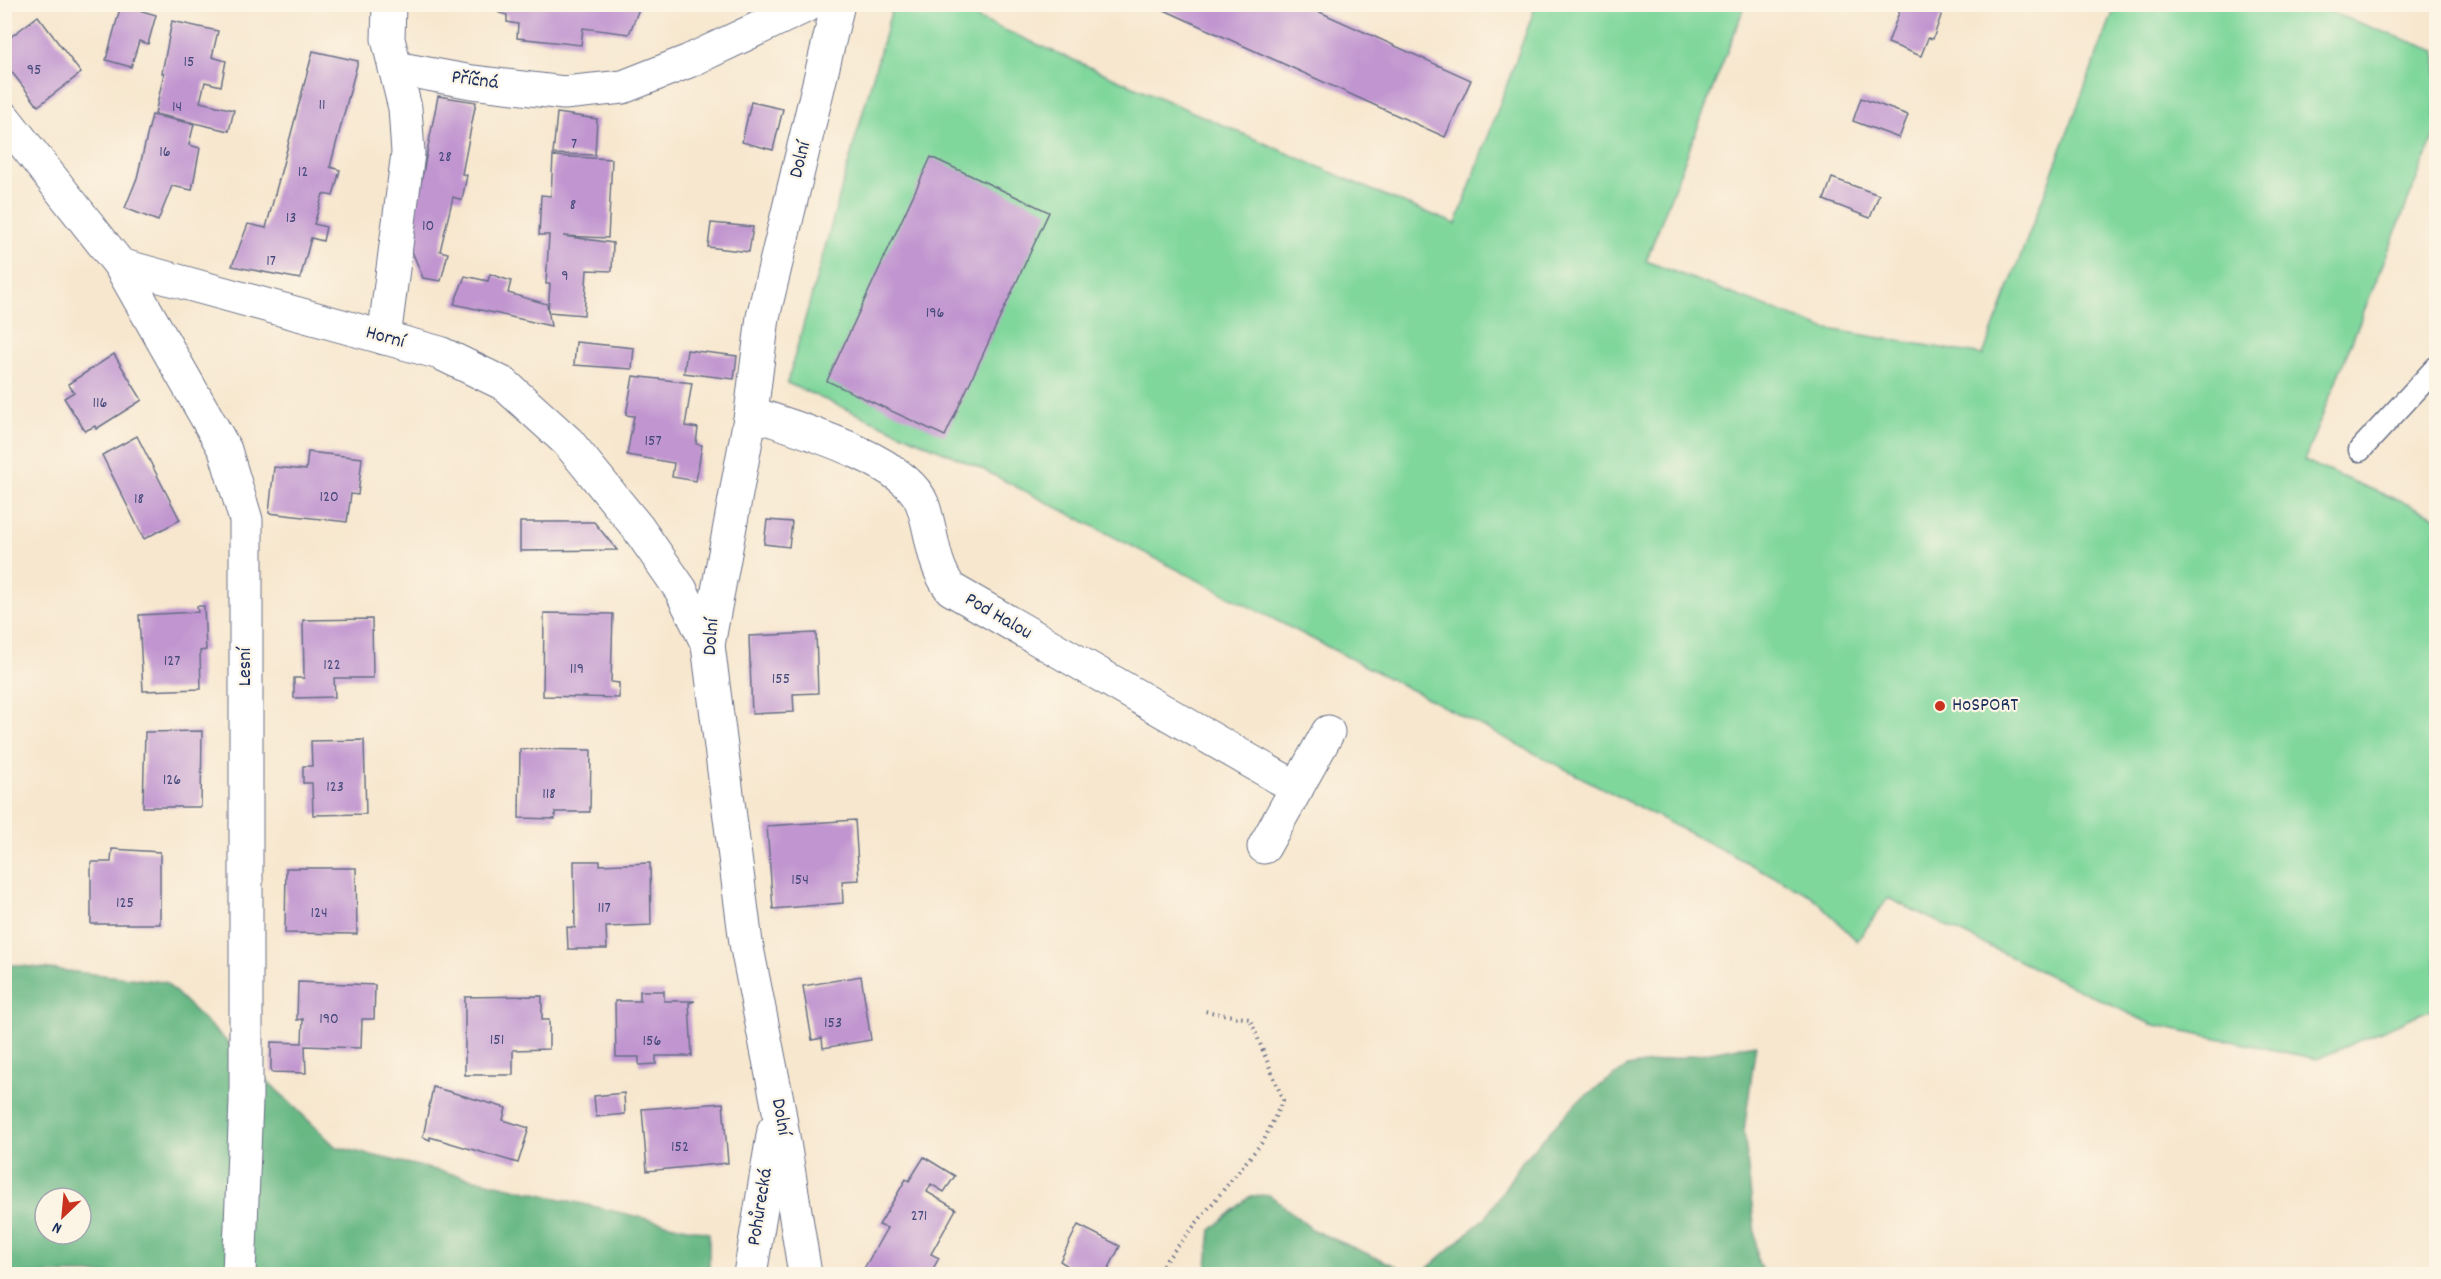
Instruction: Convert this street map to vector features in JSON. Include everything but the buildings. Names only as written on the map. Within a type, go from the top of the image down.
[{"type":"street","points":[[384,338],[408,153],[405,108],[388,39],[389,4]]},
{"type":"street","name":"Příčná","points":[[395,68],[472,82],[564,93],[623,87],[689,61],[810,4]]},
{"type":"street","name":"Dolní","points":[[805,1275],[778,1105],[746,943],[708,645],[728,524],[751,413],[763,317],[838,4]]},
{"type":"street","points":[[4,118],[120,264]]},
{"type":"street","name":"Horní","points":[[120,264],[440,353],[504,384],[568,442],[638,528],[681,590],[708,645]]},
{"type":"street","name":"Lesní","points":[[120,264],[225,450],[246,520],[246,1101],[239,1275]]},
{"type":"street","name":"Pod Halou","points":[[751,413],[879,462],[900,474],[922,502],[940,575],[951,589],[1297,788]]},
{"type":"street","points":[[1264,847],[1328,732]]},
{"type":"street","name":"Pohůrecká","points":[[750,1275],[778,1105]]},
{"type":"lane","points":[[2360,450],[2436,368]]},
{"type":"path","points":[[1155,1275],[1264,1140],[1283,1100],[1250,1019],[1204,1011]]},
{"type":"green space","name":"HoSPORT","points":[[893,5],[947,5],[1381,194],[1456,224],[1536,5],[1745,5],[1646,261],[1822,328],[1983,355],[2116,5],[2311,5],[2436,51],[2436,131],[2304,461],[2436,516],[2436,1007],[2317,1059],[2151,1024],[1888,898],[1857,941],[1812,896],[978,467],[787,383]]},
{"type":"green space","points":[[5,964],[165,982],[336,1147],[709,1233],[709,1274],[5,1274]]},
{"type":"green space","points":[[1756,1044],[1744,1131],[1758,1262],[1764,1274],[1421,1274],[1486,1217],[1521,1163],[1577,1102],[1627,1067]]},
{"type":"green space","points":[[1270,1195],[1313,1230],[1414,1274],[1206,1274],[1211,1230],[1250,1196]]},
{"type":"place","name":"HoSPORT","points":[[1940,706]]}]
